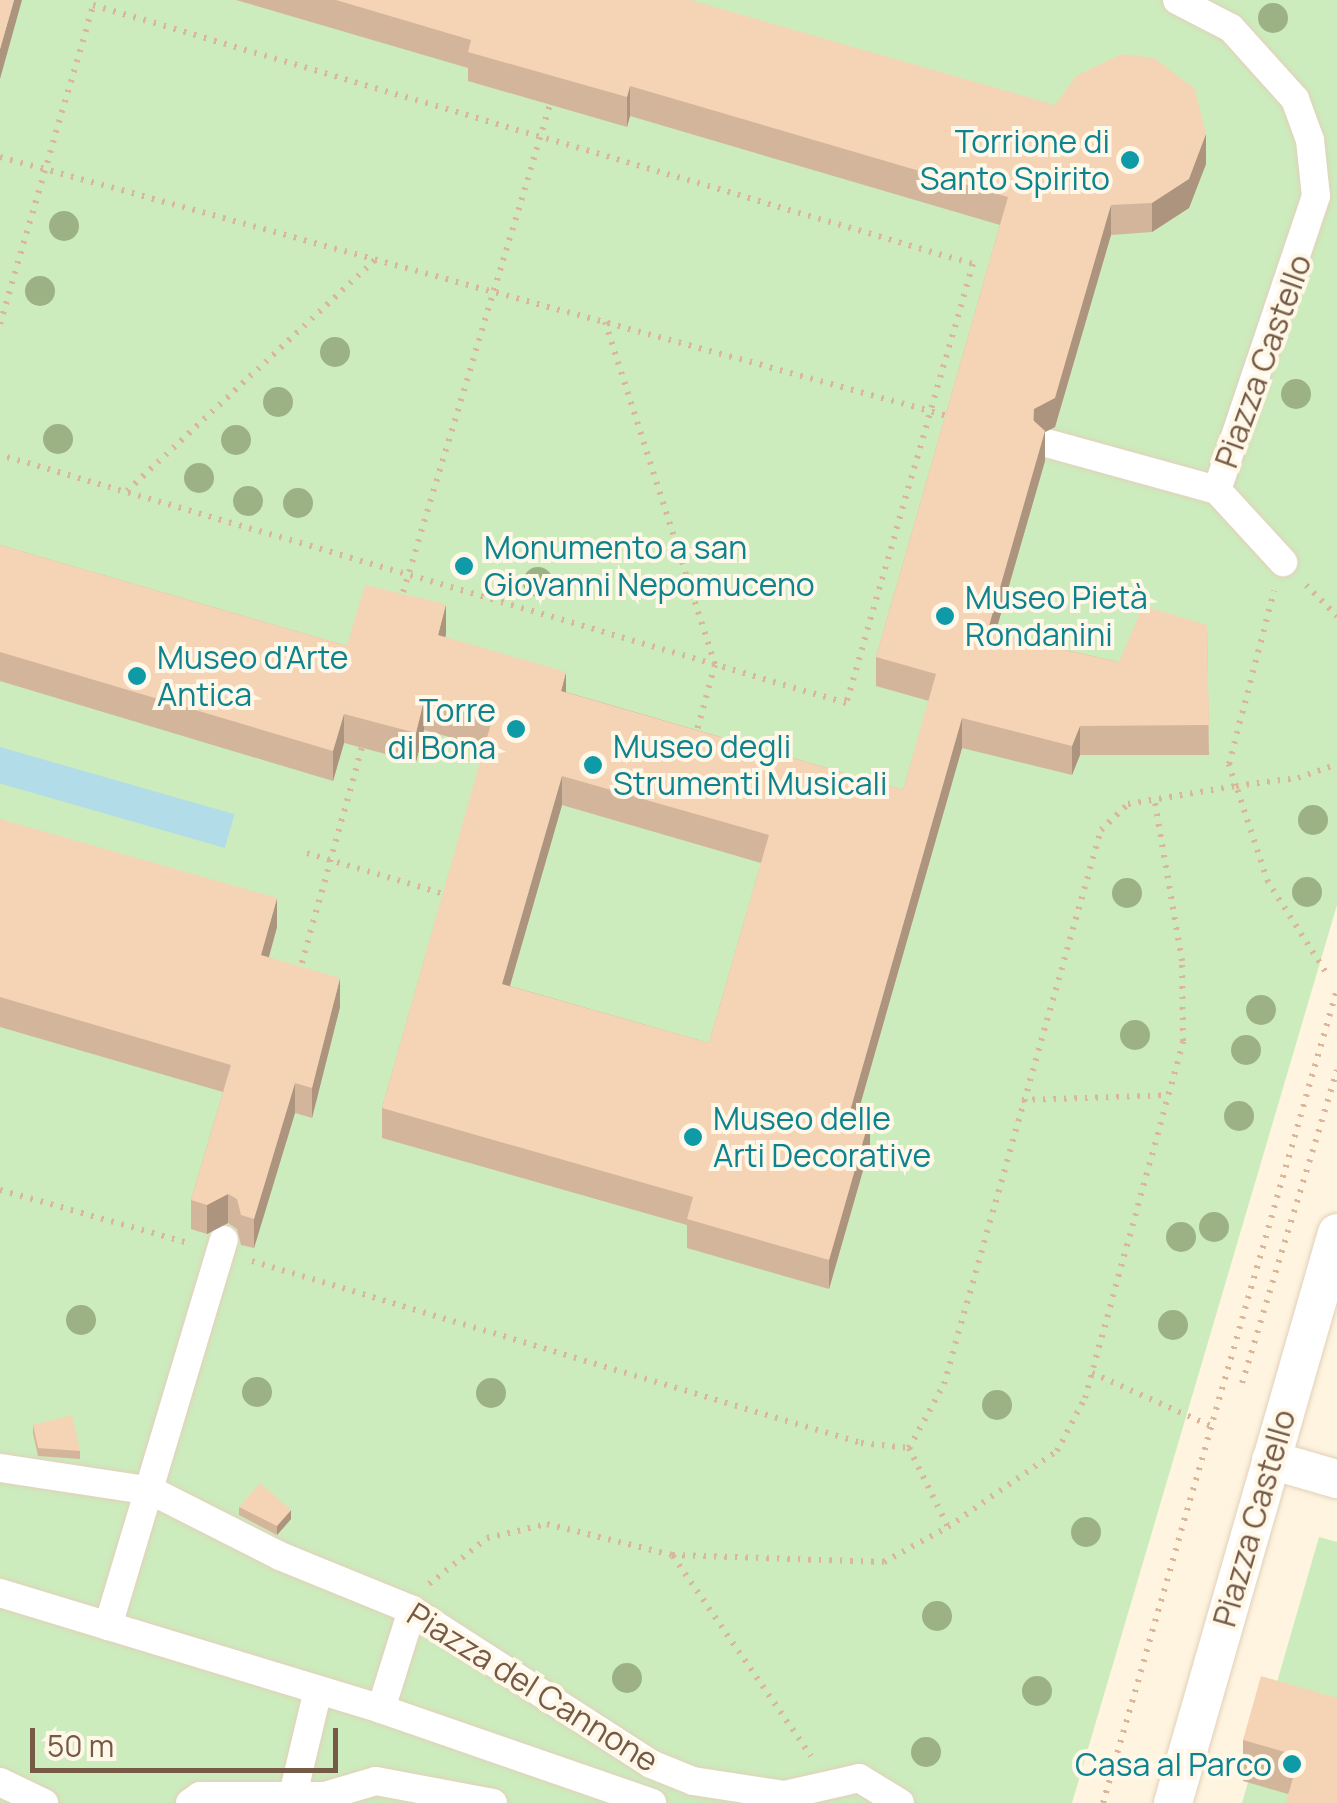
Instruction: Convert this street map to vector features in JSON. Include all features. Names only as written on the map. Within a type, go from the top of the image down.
[{"type":"street","name":"Piazza Castello","points":[[1050,444],[1217,490],[1316,196],[1310,140],[1295,99],[1231,28],[1177,0]]},
{"type":"street","points":[[1217,490],[1283,562]]},
{"type":"street","name":"Piazza Castello","points":[[1173,1803],[1337,1233]]},
{"type":"street","points":[[108,1626],[152,1490],[222,1246]]},
{"type":"street","points":[[1271,1460],[1337,1479]]},
{"type":"street","name":"Piazza del Cannone","points":[[0,1468],[152,1490],[280,1556],[412,1610],[651,1764],[758,1795],[829,1792],[859,1778],[900,1803]]},
{"type":"street","points":[[0,1594],[381,1709],[652,1803]]},
{"type":"street","points":[[381,1709],[412,1610]]},
{"type":"street","points":[[292,1799],[318,1690]]},
{"type":"street","points":[[190,1803],[200,1796],[292,1799],[376,1781],[492,1803]]},
{"type":"street","points":[[0,1782],[44,1803]]},
{"type":"path","points":[[0,324],[93,4],[973,264],[934,412],[846,704],[0,455]]},
{"type":"path","points":[[396,621],[550,105]]},
{"type":"path","points":[[0,157],[953,417]]},
{"type":"path","points":[[126,492],[376,260]]},
{"type":"path","points":[[605,322],[714,665],[690,757]]},
{"type":"path","points":[[1283,562],[1337,616]]},
{"type":"path","points":[[1283,562],[1229,764],[1268,882],[1325,971]]},
{"type":"path","points":[[293,994],[362,748]]},
{"type":"path","points":[[908,1448],[944,1384],[1101,830],[1128,804],[1298,778],[1337,764]]},
{"type":"path","points":[[412,1610],[430,1582],[487,1538],[547,1524],[672,1555],[884,1562],[948,1527],[1057,1451],[1092,1372],[1184,1041],[1182,961],[1154,798]]},
{"type":"path","points":[[307,853],[452,896]]},
{"type":"path","points":[[1103,1803],[1337,989]]},
{"type":"path","points":[[1242,1382],[1337,1070]]},
{"type":"path","points":[[1022,1100],[1169,1095]]},
{"type":"path","points":[[0,1190],[222,1246],[861,1444],[908,1448]]},
{"type":"path","points":[[1092,1372],[1210,1426]]},
{"type":"path","points":[[908,1448],[948,1527]]},
{"type":"path","points":[[672,1555],[829,1792]]},
{"type":"green space","points":[[0,0],[1337,0],[1337,905],[1072,1803],[0,1803]]},
{"type":"green space","points":[[1319,1537],[1337,1542],[1337,1803],[1242,1803]]},
{"type":"water","points":[[0,747],[235,814],[225,848],[0,783]]},
{"type":"building","points":[[0,0],[14,0],[0,49]]},
{"type":"building","points":[[336,0],[690,0],[1055,105],[1076,76],[1122,54],[1154,58],[1195,89],[1206,134],[1189,179],[1152,203],[1111,205],[1055,398],[1034,409],[1033,420],[1045,431],[987,633],[1119,662],[1143,606],[1207,625],[1209,725],[1080,726],[1072,746],[962,718],[850,1111],[870,1117],[829,1260],[687,1219],[693,1197],[382,1108],[492,720],[424,700],[416,733],[344,714],[333,751],[0,652],[0,545],[347,646],[365,585],[446,604],[438,635],[566,672],[561,691],[903,790],[936,674],[876,657],[1008,197],[630,86],[627,97],[468,52],[471,40]],"holes":[[[562,776],[769,835],[709,1043],[502,984]]]},
{"type":"building","points":[[0,819],[277,898],[261,955],[340,978],[312,1088],[295,1083],[254,1219],[241,1215],[237,1199],[228,1194],[207,1205],[191,1200],[231,1065],[0,997]]},
{"type":"building","points":[[72,1415],[80,1451],[38,1448],[33,1425]]},
{"type":"building","points":[[260,1483],[291,1510],[277,1526],[239,1507]]},
{"type":"building","points":[[1261,1676],[1337,1698],[1337,1803],[1286,1803],[1299,1756],[1243,1740]]},
{"type":"place","name":"Torrione di Santo Spirito","points":[[1130,160]]},
{"type":"place","name":"Monumento a san Giovanni Nepomuceno","points":[[464,566]]},
{"type":"place","name":"Museo Pietà Rondanini","points":[[945,616]]},
{"type":"place","name":"Museo d'Arte Antica","points":[[137,676]]},
{"type":"place","name":"Torre di Bona","points":[[516,729]]},
{"type":"place","name":"Museo degli Strumenti Musicali","points":[[593,765]]},
{"type":"place","name":"Museo delle Arti Decorative","points":[[693,1137]]},
{"type":"place","name":"Casa al Parco","points":[[1292,1764]]}]
